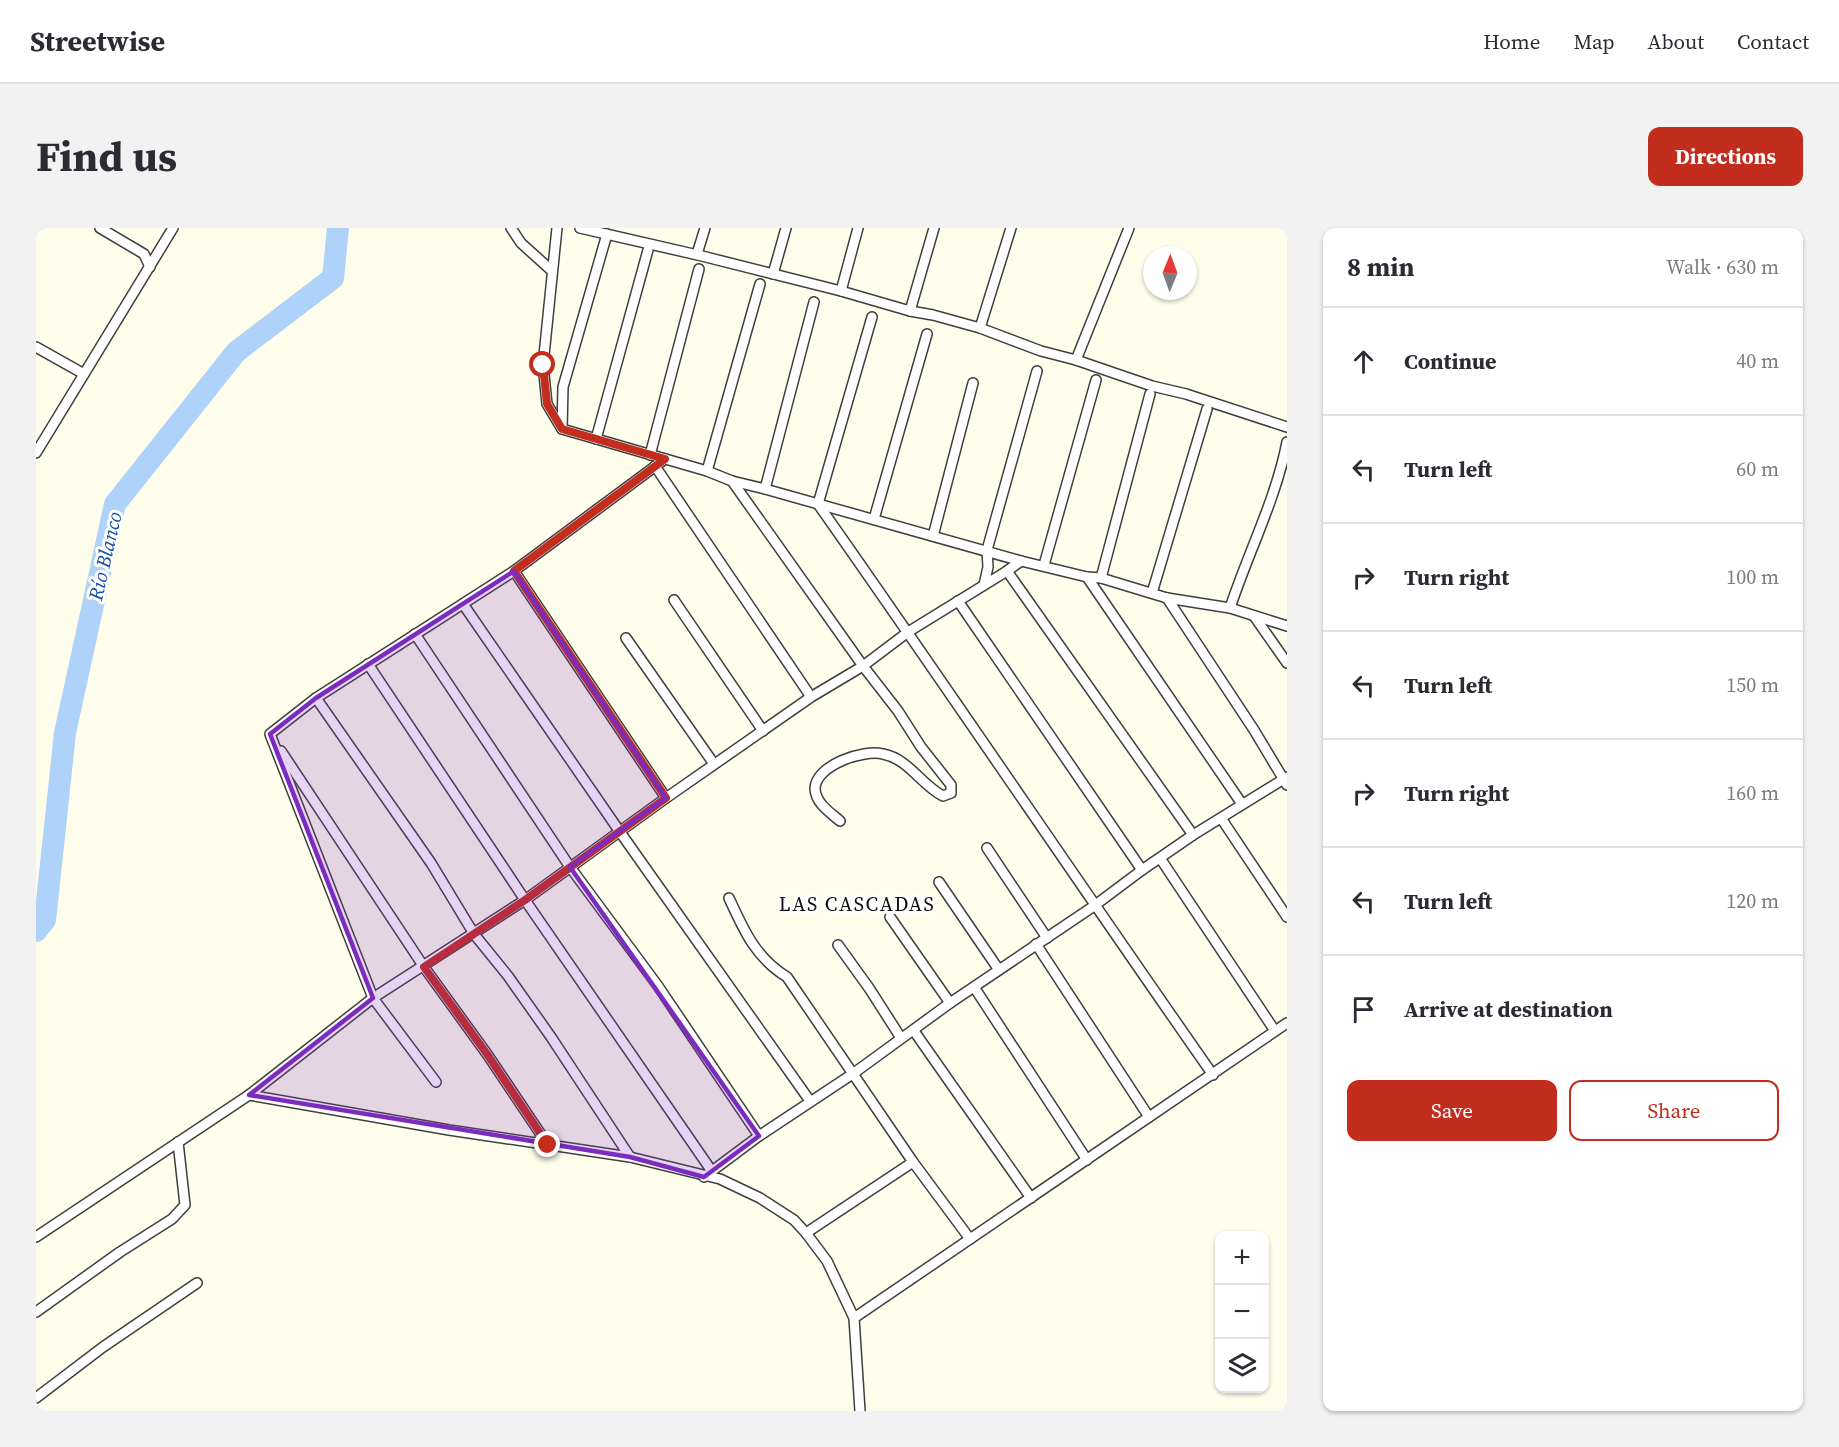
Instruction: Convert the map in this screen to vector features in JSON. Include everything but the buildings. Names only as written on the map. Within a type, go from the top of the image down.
[{"type":"street","points":[[100,228],[144,254],[150,267]]},
{"type":"street","points":[[36,453],[173,228]]},
{"type":"street","points":[[511,228],[521,243],[552,271]]},
{"type":"street","points":[[557,228],[543,365],[547,404],[562,429],[707,471],[732,481],[1021,561],[1087,577],[1101,578],[1167,598],[1230,608],[1287,626]]},
{"type":"street","points":[[580,228],[607,234],[629,233],[698,255],[980,328],[1041,351],[1287,427]]},
{"type":"street","points":[[698,255],[705,228]]},
{"type":"street","points":[[772,274],[786,228]]},
{"type":"street","points":[[841,291],[858,228]]},
{"type":"street","points":[[910,311],[934,228]]},
{"type":"street","points":[[980,328],[1011,228]]},
{"type":"street","points":[[1076,360],[1129,228]]},
{"type":"street","points":[[562,429],[563,387],[607,234]]},
{"type":"street","points":[[596,439],[648,250]]},
{"type":"street","points":[[650,454],[699,269]]},
{"type":"street","points":[[707,471],[760,284]]},
{"type":"street","points":[[765,489],[814,302]]},
{"type":"street","points":[[818,504],[872,317]]},
{"type":"street","points":[[874,519],[927,334]]},
{"type":"street","points":[[36,347],[84,374]]},
{"type":"street","points":[[984,585],[988,567],[987,550],[1037,371]]},
{"type":"street","points":[[1044,565],[1096,380]]},
{"type":"street","points":[[933,536],[973,383]]},
{"type":"street","points":[[1101,578],[1150,394]]},
{"type":"street","points":[[1152,593],[1207,409]]},
{"type":"street","points":[[1230,608],[1281,469],[1287,442]]},
{"type":"street","points":[[270,734],[316,698],[514,571],[665,459]]},
{"type":"street","points":[[655,466],[811,697]]},
{"type":"street","points":[[732,481],[863,666],[898,711],[921,747],[948,780],[952,789],[947,796],[940,795],[905,764],[882,753],[855,756],[840,761],[826,771],[818,780],[815,788],[822,805],[840,821]]},
{"type":"street","points":[[818,504],[1213,1075]]},
{"type":"street","points":[[36,1237],[249,1095],[373,998],[525,900],[811,697],[863,666],[908,632],[1021,561]]},
{"type":"street","points":[[514,571],[666,798]]},
{"type":"street","points":[[1007,571],[1193,835]]},
{"type":"street","points":[[1087,577],[1242,804]]},
{"type":"street","points":[[708,1173],[1193,835],[1286,780],[1167,598]]},
{"type":"street","points":[[674,600],[763,731]]},
{"type":"street","points":[[958,601],[1142,870]]},
{"type":"street","points":[[463,604],[810,1101]]},
{"type":"street","points":[[1254,615],[1287,663]]},
{"type":"street","points":[[415,634],[570,867],[658,986],[759,1136]]},
{"type":"street","points":[[626,638],[714,764]]},
{"type":"street","points":[[368,664],[708,1173]]},
{"type":"street","points":[[316,698],[431,863],[474,934],[551,1036],[630,1157]]},
{"type":"street","points":[[270,734],[424,967],[487,1054],[548,1145]]},
{"type":"street","points":[[270,734],[373,998],[436,1082]]},
{"type":"street","points":[[1221,818],[1287,917]]},
{"type":"street","points":[[987,848],[1047,938]]},
{"type":"street","points":[[1160,858],[1275,1031]]},
{"type":"street","points":[[939,882],[999,970]]},
{"type":"street","points":[[729,898],[758,952],[770,965],[788,977],[913,1162],[970,1239]]},
{"type":"street","points":[[890,917],[950,1003]]},
{"type":"street","points":[[1036,944],[1149,1117]]},
{"type":"street","points":[[838,945],[901,1038]]},
{"type":"street","points":[[974,987],[1087,1160]]},
{"type":"street","points":[[854,1318],[1287,1023]]},
{"type":"street","points":[[914,1031],[1031,1198]]},
{"type":"street","points":[[249,1095],[630,1157],[708,1173],[760,1198],[794,1220],[806,1233],[827,1261],[854,1318],[860,1411]]},
{"type":"street","points":[[36,1312],[120,1252],[172,1219],[185,1205],[178,1142]]},
{"type":"street","points":[[806,1233],[913,1162]]},
{"type":"street","points":[[36,1398],[103,1347],[197,1283]]},
{"type":"highlighted area","points":[[514,571],[666,798],[570,867],[759,1136],[704,1177],[630,1157],[249,1095],[373,998],[270,734],[316,698]]},
{"type":"waterway","name":"Río Blanco","points":[[36,931],[45,920],[65,733],[115,504],[236,352],[333,278],[338,228]]},
{"type":"district","name":"LAS CASCADAS","points":[[857,904]]},
{"type":"route","points":[[543,365],[547,404],[562,429],[665,459],[514,571],[666,798],[525,900],[424,967],[487,1054],[548,1145]]}]
